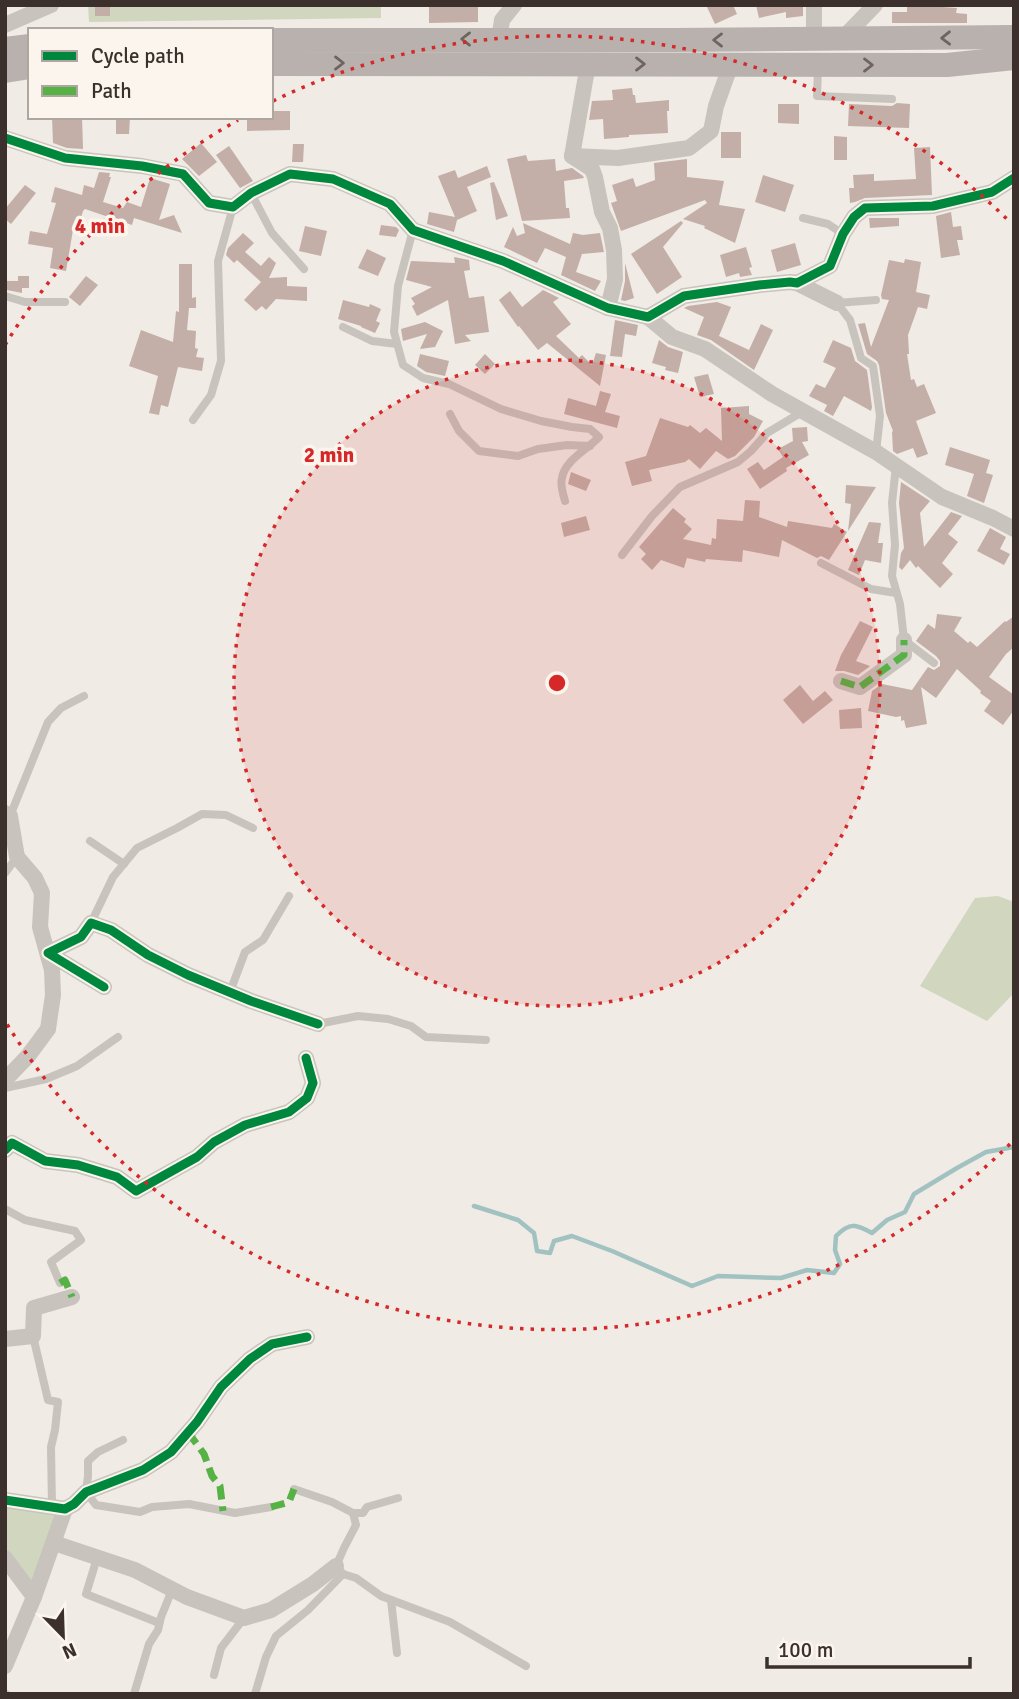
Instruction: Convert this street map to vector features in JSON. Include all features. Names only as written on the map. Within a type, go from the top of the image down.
[{"type":"main road","points":[[273,64],[947,65],[1014,37]]},
{"type":"main road","points":[[273,40],[842,39],[987,49],[1014,58]]},
{"type":"main road","points":[[5,49],[28,46]]},
{"type":"main road","points":[[5,71],[28,67]]},
{"type":"street","points":[[5,25],[51,5]]},
{"type":"street","points":[[499,40],[502,20],[514,5]]},
{"type":"street","points":[[814,5],[814,39]]},
{"type":"street","points":[[842,39],[875,5]]},
{"type":"street","points":[[572,156],[588,64]]},
{"type":"street","points":[[572,156],[618,158],[689,148],[711,131],[716,106],[732,64]]},
{"type":"street","points":[[5,138],[65,158],[142,166],[183,174],[209,203],[233,207],[251,193],[290,174],[333,179],[390,204],[413,230],[503,261],[623,313],[648,317],[672,337],[705,349],[772,394],[876,452],[942,498],[1014,529]]},
{"type":"street","points":[[572,156],[592,169],[602,212],[610,228],[615,279],[608,307]]},
{"type":"street","points":[[797,283],[830,266],[843,234],[854,217],[865,208],[933,206],[992,192],[1014,177]]},
{"type":"street","points":[[648,317],[684,296],[790,282],[837,303]]},
{"type":"street","points":[[841,681],[860,687],[904,655],[904,640]]},
{"type":"street","points":[[5,1080],[28,1056],[48,1029],[53,995],[52,970],[40,927],[42,892],[17,857],[8,815]]},
{"type":"street","points":[[48,953],[81,937],[91,923],[111,930],[188,975],[318,1024]]},
{"type":"street","points":[[48,953],[104,987]]},
{"type":"street","points":[[5,1150],[12,1143],[45,1161],[78,1165],[117,1177],[135,1191],[197,1157],[214,1142],[245,1125],[289,1112],[307,1098],[313,1083],[306,1058]]},
{"type":"street","points":[[5,1339],[33,1336],[34,1308],[72,1297]]},
{"type":"street","points":[[5,1500],[58,1508],[74,1504],[86,1492],[143,1470],[171,1452],[197,1422],[221,1387],[250,1359],[272,1344],[307,1337]]},
{"type":"street","points":[[5,1666],[54,1543],[58,1508]]},
{"type":"street","points":[[54,1543],[135,1570],[187,1597],[244,1618],[271,1609],[340,1570]]},
{"type":"street","points":[[5,1558],[34,1597]]},
{"type":"lane","points":[[818,65],[817,96],[892,99]]},
{"type":"lane","points":[[251,193],[272,233],[304,269]]},
{"type":"lane","points":[[193,420],[211,395],[220,361],[218,261],[233,207]]},
{"type":"lane","points":[[803,218],[828,224],[843,234]]},
{"type":"lane","points":[[413,230],[398,286],[394,332],[403,365],[423,378],[449,384],[501,409],[541,421],[590,429],[599,437],[568,463],[561,480],[565,501]]},
{"type":"lane","points":[[5,296],[25,302],[65,302]]},
{"type":"lane","points":[[837,303],[876,300]]},
{"type":"lane","points":[[837,303],[850,320],[861,358],[873,366],[880,416],[876,452]]},
{"type":"lane","points":[[342,327],[372,341],[397,344]]},
{"type":"lane","points":[[622,555],[652,516],[680,487],[738,462],[767,433],[803,411]]},
{"type":"lane","points":[[450,414],[459,431],[479,451],[518,456],[538,449],[567,445],[590,446]]},
{"type":"lane","points":[[896,466],[892,503],[895,545],[892,576],[900,604],[904,640],[934,663]]},
{"type":"lane","points":[[821,563],[871,589],[896,593]]},
{"type":"lane","points":[[8,815],[48,722],[61,708],[84,696]]},
{"type":"lane","points":[[91,923],[113,877],[137,848],[202,814],[226,815],[253,828]]},
{"type":"lane","points":[[90,841],[124,864]]},
{"type":"lane","points":[[5,873],[17,857]]},
{"type":"lane","points":[[230,992],[245,952],[263,940],[289,896]]},
{"type":"lane","points":[[318,1024],[358,1016],[388,1019],[411,1026],[426,1037],[486,1040]]},
{"type":"lane","points":[[5,1088],[46,1079],[77,1066],[118,1037]]},
{"type":"lane","points":[[5,1209],[25,1220],[75,1231],[81,1240],[51,1262],[60,1283]]},
{"type":"lane","points":[[33,1336],[48,1399],[58,1402],[51,1447],[58,1508]]},
{"type":"lane","points":[[123,1440],[98,1452],[88,1461],[86,1492],[96,1505],[140,1512],[152,1507],[189,1504],[235,1513],[271,1507]]},
{"type":"lane","points":[[294,1489],[332,1502],[353,1513],[363,1513],[367,1507],[398,1498]]},
{"type":"lane","points":[[255,1694],[266,1657],[276,1636],[307,1610],[340,1570],[344,1548],[356,1525],[353,1513]]},
{"type":"lane","points":[[97,1558],[86,1594],[159,1623]]},
{"type":"lane","points":[[340,1570],[356,1577],[380,1597],[450,1622],[526,1666]]},
{"type":"lane","points":[[134,1694],[149,1644],[158,1630],[172,1590]]},
{"type":"lane","points":[[391,1600],[397,1653]]},
{"type":"lane","points":[[214,1675],[221,1648],[244,1618]]},
{"type":"green space","points":[[88,5],[381,5],[381,18],[89,22]]},
{"type":"green space","points":[[998,896],[1014,902],[1014,993],[987,1021],[920,986],[975,898]]},
{"type":"green space","points":[[5,1506],[56,1515],[33,1583],[5,1547]]},
{"type":"building","points":[[95,5],[110,5],[110,16],[95,16]]},
{"type":"building","points":[[429,5],[478,5],[478,22],[429,23]]},
{"type":"building","points":[[706,5],[733,5],[737,14],[715,24]]},
{"type":"building","points":[[756,5],[803,5],[803,16],[786,18],[786,12],[759,18]]},
{"type":"building","points":[[907,5],[943,5],[957,8],[956,13],[967,14],[967,23],[892,23],[892,12],[907,12]]},
{"type":"building","points":[[632,88],[636,103],[669,100],[668,133],[604,139],[603,119],[589,120],[592,101],[613,100],[612,90]]},
{"type":"building","points":[[897,103],[910,104],[909,128],[848,126],[849,104],[892,106]]},
{"type":"building","points":[[778,104],[799,104],[799,124],[778,123]]},
{"type":"building","points":[[273,111],[290,111],[290,130],[247,131],[247,120],[273,119]]},
{"type":"building","points":[[52,119],[82,119],[83,149],[67,148],[53,143]]},
{"type":"building","points":[[116,119],[130,119],[129,134],[116,134]]},
{"type":"building","points":[[721,132],[741,132],[741,158],[721,158]]},
{"type":"building","points":[[834,136],[847,137],[847,160],[834,160]]},
{"type":"building","points":[[201,143],[217,162],[199,176],[182,159]]},
{"type":"building","points":[[293,144],[304,144],[303,162],[292,162]]},
{"type":"building","points":[[229,146],[253,181],[240,188],[216,155]]},
{"type":"building","points":[[930,147],[932,195],[865,198],[850,203],[849,188],[854,188],[853,175],[874,174],[874,181],[916,179],[914,148]]},
{"type":"building","points":[[526,155],[528,161],[555,159],[556,171],[572,168],[583,176],[584,178],[564,181],[566,208],[569,208],[570,218],[522,221],[507,159]]},
{"type":"building","points":[[687,159],[687,177],[724,181],[719,205],[745,209],[735,243],[704,228],[705,226],[683,219],[707,203],[705,200],[621,231],[611,203],[617,201],[612,185],[633,178],[636,187],[655,180],[654,163]]},
{"type":"building","points":[[487,166],[491,177],[467,187],[477,211],[457,220],[454,232],[427,224],[429,212],[455,217],[438,176],[455,170],[458,178]]},
{"type":"building","points":[[99,172],[110,173],[111,177],[103,202],[123,208],[127,202],[141,207],[150,178],[170,184],[159,220],[174,215],[182,233],[134,218],[132,225],[85,209],[77,231],[73,230],[66,271],[50,268],[53,248],[28,244],[30,231],[47,234],[56,203],[51,202],[55,187],[82,195],[84,185],[94,188]]},
{"type":"building","points":[[763,175],[794,185],[785,212],[755,202]]},
{"type":"building","points":[[494,182],[508,216],[496,220],[490,183]]},
{"type":"building","points":[[25,185],[36,193],[11,224],[5,219],[5,209]]},
{"type":"building","points":[[951,212],[953,227],[961,226],[963,240],[957,240],[960,255],[941,258],[936,216]]},
{"type":"building","points":[[869,218],[899,218],[899,226],[870,228]]},
{"type":"building","points":[[681,221],[683,223],[663,247],[682,277],[657,294],[631,254]]},
{"type":"building","points":[[523,223],[570,244],[573,233],[600,233],[604,252],[582,254],[576,272],[601,281],[595,291],[561,275],[566,257],[545,248],[537,263],[504,247],[513,227],[517,236],[525,233]]},
{"type":"building","points":[[381,225],[396,227],[399,230],[396,237],[379,235]]},
{"type":"building","points":[[305,226],[327,231],[321,256],[299,251]]},
{"type":"building","points":[[243,233],[254,243],[245,252],[261,266],[269,257],[276,263],[269,278],[287,277],[287,286],[307,287],[307,301],[276,299],[266,310],[262,306],[256,311],[244,300],[261,282],[237,260],[234,263],[226,255],[228,248]]},
{"type":"building","points":[[795,243],[801,265],[777,272],[771,250]]},
{"type":"building","points":[[746,247],[752,275],[740,277],[739,273],[726,277],[720,255]]},
{"type":"building","points":[[367,249],[386,258],[378,276],[358,268]]},
{"type":"building","points":[[454,257],[469,260],[470,270],[464,271],[469,298],[484,296],[489,332],[465,335],[471,341],[455,344],[448,300],[417,316],[411,298],[432,287],[406,280],[411,261],[455,263]]},
{"type":"building","points":[[905,259],[921,262],[916,292],[930,295],[927,309],[918,307],[908,335],[907,354],[911,380],[914,379],[917,387],[924,384],[936,413],[916,421],[928,454],[917,458],[913,448],[897,454],[893,451],[893,431],[886,413],[879,365],[867,354],[858,324],[865,323],[871,347],[889,300],[882,299],[881,295],[889,260],[904,263]]},
{"type":"building","points":[[625,263],[634,298],[625,301],[621,300]]},
{"type":"building","points":[[179,264],[192,264],[192,298],[196,297],[196,308],[189,308],[187,330],[196,331],[196,357],[204,358],[202,371],[178,367],[168,407],[161,405],[159,415],[149,413],[158,376],[129,366],[141,330],[173,342],[176,311],[179,312]]},
{"type":"building","points":[[18,276],[29,276],[29,288],[22,288],[22,293],[7,290],[7,281],[18,281]]},
{"type":"building","points":[[86,276],[98,285],[80,306],[69,297]]},
{"type":"building","points":[[543,290],[559,298],[553,302],[571,324],[556,336],[579,358],[582,355],[592,365],[596,353],[606,355],[600,386],[547,343],[538,350],[499,300],[510,291],[522,307]]},
{"type":"building","points":[[343,300],[369,307],[370,304],[381,309],[376,321],[380,323],[375,333],[338,319]]},
{"type":"building","points":[[717,302],[731,307],[719,336],[749,350],[761,324],[773,330],[754,370],[711,340],[697,335],[704,317],[684,308]]},
{"type":"building","points":[[615,320],[638,325],[636,336],[625,334],[622,357],[610,356]]},
{"type":"building","points":[[425,322],[443,331],[435,347],[420,349],[427,334],[403,341],[401,329]]},
{"type":"building","points":[[659,340],[668,347],[683,352],[678,373],[652,363]]},
{"type":"building","points":[[833,340],[851,348],[855,361],[867,370],[871,411],[844,396],[833,416],[824,411],[827,405],[809,396],[816,384],[825,388],[836,368],[823,362]]},
{"type":"building","points":[[420,354],[449,361],[445,376],[426,372],[417,366]]},
{"type":"building","points":[[485,354],[495,364],[485,374],[475,365]]},
{"type":"building","points":[[708,374],[714,394],[700,397],[694,377]]},
{"type":"building","points":[[600,391],[611,394],[605,412],[620,416],[617,428],[564,414],[568,398],[596,406]]},
{"type":"building","points":[[749,406],[749,414],[763,421],[754,437],[735,456],[728,459],[716,451],[700,469],[689,459],[649,470],[652,481],[632,486],[625,462],[646,456],[660,418],[688,427],[690,425],[700,433],[706,428],[722,441],[721,408]]},
{"type":"building","points":[[807,427],[808,441],[802,442],[809,455],[786,468],[787,471],[760,489],[747,469],[758,462],[764,470],[783,457],[778,449],[793,441],[792,428]]},
{"type":"building","points":[[950,447],[990,460],[986,473],[993,475],[984,503],[967,496],[974,474],[945,465]]},
{"type":"building","points":[[571,472],[591,480],[586,491],[568,484]]},
{"type":"building","points":[[901,482],[930,501],[920,513],[924,547],[951,512],[962,516],[948,534],[958,542],[942,563],[953,574],[940,588],[910,560],[902,570],[899,567],[904,548],[899,503]]},
{"type":"building","points":[[846,485],[876,487],[848,531],[851,504],[845,503]]},
{"type":"building","points":[[745,500],[760,501],[759,517],[787,527],[788,521],[832,528],[834,524],[847,532],[829,560],[821,556],[817,558],[782,540],[779,557],[743,550],[742,562],[706,559],[705,562],[687,558],[684,568],[661,560],[652,570],[641,559],[646,554],[639,547],[673,508],[686,519],[684,522],[692,529],[683,539],[711,545],[712,538],[716,539],[717,519],[743,521]]},
{"type":"building","points":[[586,516],[590,530],[564,537],[561,523]]},
{"type":"building","points":[[869,522],[881,523],[878,543],[883,543],[881,563],[865,560],[859,575],[848,570]]},
{"type":"building","points":[[990,528],[1006,537],[1000,549],[1010,554],[1004,565],[977,551]]},
{"type":"building","points":[[937,614],[962,617],[954,631],[977,647],[1014,616],[1014,647],[989,677],[1014,695],[1014,710],[1003,725],[984,711],[991,701],[957,669],[936,698],[921,687],[927,724],[906,728],[901,716],[868,711],[872,691],[882,684],[912,690],[928,667],[934,670],[940,666],[936,656],[916,641],[928,624],[935,629]]},
{"type":"building","points":[[860,621],[873,627],[856,661],[870,666],[858,675],[835,671],[841,655]]},
{"type":"building","points":[[800,685],[813,701],[825,691],[833,700],[803,724],[783,700]]},
{"type":"building","points":[[861,708],[862,728],[840,729],[839,710]]},
{"type":"waterway","points":[[474,1206],[518,1220],[534,1233],[537,1251],[550,1253],[554,1241],[572,1236],[692,1286],[718,1276],[781,1278],[807,1270],[834,1273],[840,1264],[835,1250],[836,1236],[845,1228],[857,1226],[872,1233],[887,1220],[905,1212],[914,1194],[986,1152],[1014,1147]]},
{"type":"marked path","points":[[841,681],[860,687],[904,655],[904,640]]},
{"type":"marked path","points":[[60,1283],[65,1280],[72,1297]]},
{"type":"marked path","points":[[188,1432],[204,1454],[212,1476],[220,1486],[223,1511]]},
{"type":"marked path","points":[[271,1507],[289,1502],[294,1489]]},
{"type":"cycle path","points":[[5,138],[65,158],[142,166],[183,174],[209,203],[233,207],[251,193],[290,174],[333,179],[390,204],[413,230],[503,261],[608,308],[648,317],[684,296],[759,285],[797,283],[830,266],[843,234],[854,217],[865,208],[933,206],[992,192],[1014,178]]},
{"type":"cycle path","points":[[104,987],[48,953],[81,937],[91,923],[111,930],[148,955],[188,975],[251,1001],[318,1024]]},
{"type":"cycle path","points":[[5,1150],[12,1143],[45,1161],[78,1165],[117,1177],[136,1191],[197,1157],[214,1142],[245,1125],[289,1112],[307,1098],[313,1083],[306,1058]]},
{"type":"cycle path","points":[[5,1500],[65,1509],[86,1492],[143,1470],[171,1452],[197,1422],[221,1387],[250,1359],[272,1344],[307,1337]]}]
